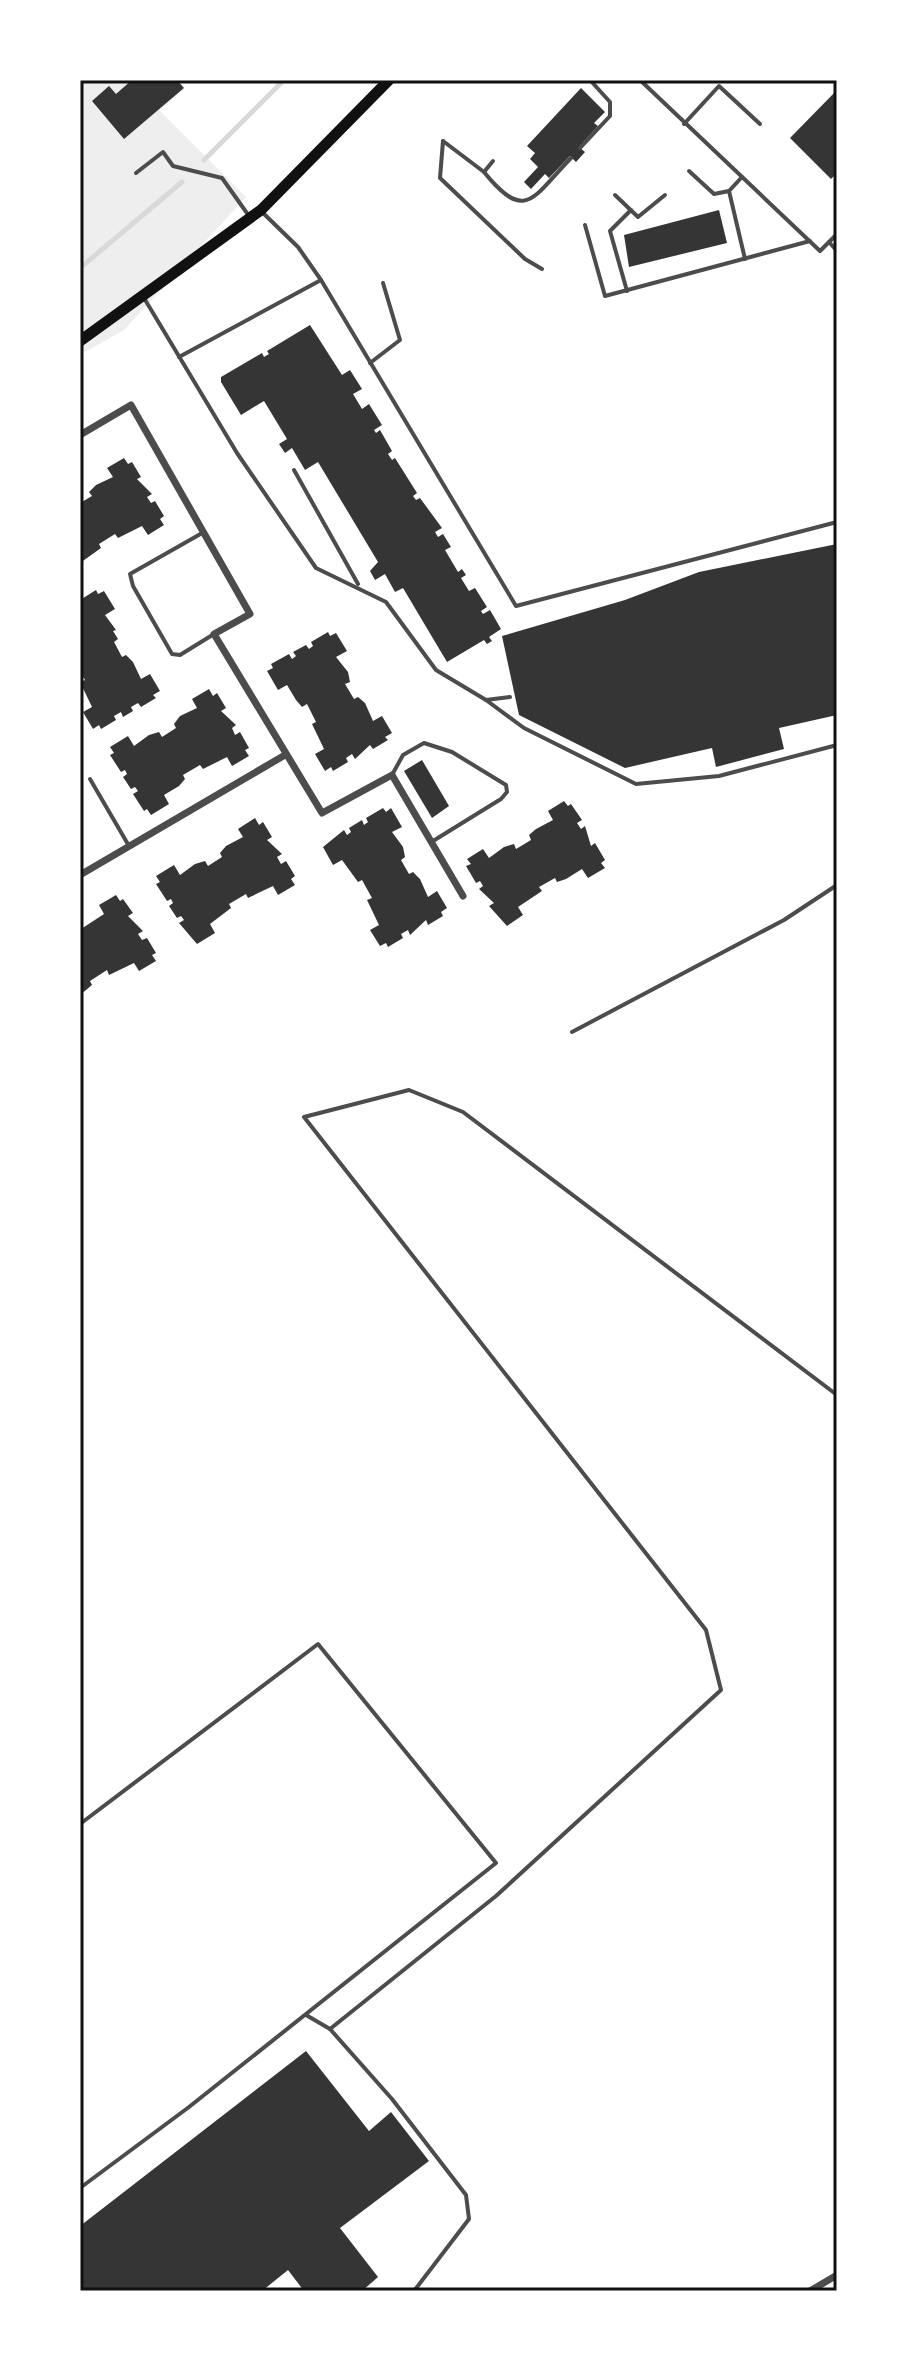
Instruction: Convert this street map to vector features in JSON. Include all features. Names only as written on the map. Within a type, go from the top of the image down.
[{"type":"main road","points":[[80,341],[144,298],[261,210],[389,80]]},
{"type":"street","points":[[80,435],[131,405],[250,614],[214,634],[322,813],[392,775],[463,896]]},
{"type":"street","points":[[80,875],[285,755]]},
{"type":"street","points":[[810,2291],[837,2275]]},
{"type":"lane","points":[[580,148],[610,116],[610,102],[590,80]]},
{"type":"lane","points":[[640,80],[820,251],[837,234]]},
{"type":"lane","points":[[684,124],[719,86],[760,124]]},
{"type":"lane","points":[[542,269],[525,259],[440,178],[443,141],[484,172],[510,200],[522,202],[533,197],[571,158]]},
{"type":"lane","points":[[136,173],[163,152],[173,166],[222,178],[251,218]]},
{"type":"lane","points":[[484,172],[493,161]]},
{"type":"lane","points":[[689,171],[714,194],[729,191],[742,177]]},
{"type":"lane","points":[[729,191],[745,259]]},
{"type":"lane","points":[[615,195],[638,217],[665,195]]},
{"type":"lane","points":[[261,210],[298,247],[321,280],[516,606],[837,522]]},
{"type":"lane","points":[[627,291],[610,231],[631,210]]},
{"type":"lane","points":[[585,225],[605,296],[810,241]]},
{"type":"lane","points":[[829,242],[837,251]]},
{"type":"lane","points":[[179,357],[321,280]]},
{"type":"lane","points":[[370,363],[400,340],[383,283]]},
{"type":"lane","points":[[144,298],[237,453],[316,568],[360,586],[386,602],[436,670],[486,700],[524,728],[636,784],[719,776],[837,745]]},
{"type":"lane","points":[[294,470],[360,586]]},
{"type":"lane","points":[[204,532],[130,574],[133,586],[172,654],[180,655],[214,634]]},
{"type":"lane","points":[[486,700],[510,697]]},
{"type":"lane","points":[[392,775],[403,755],[424,743],[452,752],[506,785],[507,792],[501,799],[431,842]]},
{"type":"lane","points":[[90,779],[129,846]]},
{"type":"lane","points":[[572,1032],[784,920],[837,885]]},
{"type":"lane","points":[[330,2029],[496,1896],[721,1690],[706,1630],[304,1117],[409,1090],[463,1112],[837,1395]]},
{"type":"lane","points":[[80,1824],[318,1644],[496,1863],[306,2015],[80,2188]]},
{"type":"lane","points":[[306,2015],[330,2029],[392,2099],[466,2195],[469,2219],[414,2291]]},
{"type":"shaded area","points":[[80,80],[129,80],[246,197],[124,330],[80,355]]},
{"type":"building","points":[[132,80],[177,80],[184,88],[124,139],[92,101],[109,86],[116,94]]},
{"type":"building","points":[[581,88],[605,112],[594,123],[598,126],[579,147],[585,152],[576,162],[570,156],[549,178],[545,174],[531,189],[524,182],[538,167],[530,159],[535,153],[527,146]]},
{"type":"building","points":[[837,90],[837,173],[831,179],[790,138]]},
{"type":"building","points":[[719,210],[727,243],[629,267],[624,235]]},
{"type":"building","points":[[310,325],[342,375],[350,370],[362,389],[353,394],[362,409],[369,404],[382,425],[374,430],[376,433],[380,430],[392,451],[388,454],[392,460],[395,458],[417,493],[413,496],[416,500],[420,498],[442,528],[435,532],[438,537],[443,534],[451,547],[445,550],[458,572],[462,569],[466,575],[461,578],[469,591],[475,588],[487,607],[481,611],[483,614],[490,610],[501,629],[489,637],[492,641],[487,644],[484,640],[447,662],[403,588],[395,592],[385,574],[375,580],[370,571],[378,562],[318,462],[305,470],[292,448],[285,453],[279,444],[287,439],[264,401],[241,415],[221,382],[221,377],[262,353],[264,357],[269,354],[267,351]]},
{"type":"building","points":[[124,458],[128,464],[132,462],[141,477],[137,479],[152,494],[147,497],[151,503],[155,501],[164,516],[160,519],[164,525],[148,535],[142,526],[118,538],[115,534],[99,544],[101,548],[80,563],[80,503],[92,496],[89,492],[96,485],[113,477],[107,468]]},
{"type":"building","points":[[837,544],[837,715],[779,728],[784,749],[716,767],[712,748],[625,768],[519,715],[502,636],[625,600],[699,572]]},
{"type":"building","points":[[96,590],[98,594],[104,591],[115,609],[105,615],[116,630],[113,631],[118,639],[114,642],[122,657],[126,655],[133,662],[141,679],[150,674],[160,691],[153,695],[156,698],[141,707],[138,703],[131,707],[133,711],[123,717],[121,712],[114,716],[116,720],[101,729],[99,725],[93,729],[83,712],[92,707],[80,682],[85,680],[80,672],[80,600]]},
{"type":"building","points":[[328,632],[330,636],[336,633],[347,651],[336,657],[348,672],[350,682],[345,684],[354,699],[358,697],[365,703],[373,721],[382,716],[392,733],[385,737],[388,740],[373,749],[370,745],[355,759],[352,754],[346,758],[348,762],[333,771],[331,767],[325,771],[315,754],[324,749],[307,704],[302,707],[287,685],[278,690],[267,671],[273,668],[271,664],[289,654],[292,659],[296,656],[293,652],[306,645],[309,649],[313,646],[311,642]]},
{"type":"building","points":[[209,689],[213,696],[217,693],[226,708],[221,711],[236,725],[232,728],[235,735],[240,732],[249,748],[245,750],[249,756],[232,766],[227,757],[203,769],[200,765],[183,775],[185,779],[179,786],[164,795],[169,804],[151,815],[147,809],[144,811],[133,794],[138,791],[135,787],[131,789],[123,777],[127,774],[125,770],[121,772],[110,755],[114,753],[110,747],[128,736],[134,746],[149,735],[159,732],[162,737],[176,728],[174,724],[180,716],[197,708],[192,699]]},
{"type":"building","points":[[422,760],[449,806],[432,818],[404,771]]},
{"type":"building","points":[[564,801],[568,806],[571,804],[582,820],[577,823],[581,829],[585,826],[591,846],[595,843],[605,860],[601,863],[605,868],[588,878],[582,869],[566,879],[557,882],[555,878],[539,887],[542,891],[518,907],[523,915],[507,926],[489,906],[494,903],[479,889],[483,886],[480,881],[476,883],[466,866],[471,864],[467,859],[483,849],[489,858],[504,847],[514,844],[516,849],[531,840],[529,835],[536,829],[553,820],[548,811]]},
{"type":"building","points":[[383,808],[386,812],[391,808],[402,827],[392,832],[403,847],[405,857],[401,860],[409,874],[413,872],[420,879],[428,897],[437,891],[447,908],[441,912],[443,916],[428,925],[426,920],[410,935],[408,930],[401,934],[403,938],[388,947],[386,943],[380,946],[370,930],[379,925],[367,900],[372,898],[362,880],[358,882],[342,860],[333,865],[323,847],[344,830],[347,835],[351,832],[349,828],[362,820],[364,825],[368,822],[366,818]]},
{"type":"building","points":[[255,818],[259,825],[263,822],[272,837],[267,840],[282,854],[277,857],[281,864],[286,861],[295,876],[291,879],[295,885],[278,895],[273,886],[248,898],[246,894],[229,904],[231,908],[210,924],[215,933],[197,944],[179,923],[184,920],[181,916],[177,918],[169,906],[173,903],[171,899],[167,901],[156,884],[160,882],[156,876],[174,865],[180,875],[195,864],[205,861],[208,866],[222,857],[220,853],[226,846],[243,837],[238,829]]},
{"type":"building","points":[[116,895],[133,913],[128,916],[143,931],[138,934],[142,940],[147,938],[156,953],[152,955],[156,961],[139,971],[134,963],[109,975],[107,970],[90,981],[92,985],[80,995],[81,929],[104,914],[99,905]]},
{"type":"building","points":[[306,2051],[369,2131],[391,2112],[429,2161],[340,2228],[378,2277],[362,2291],[304,2291],[288,2270],[262,2291],[80,2291],[80,2226]]},
{"type":"waterway","points":[[204,160],[284,80]]},
{"type":"waterway","points":[[80,268],[182,182]]}]
